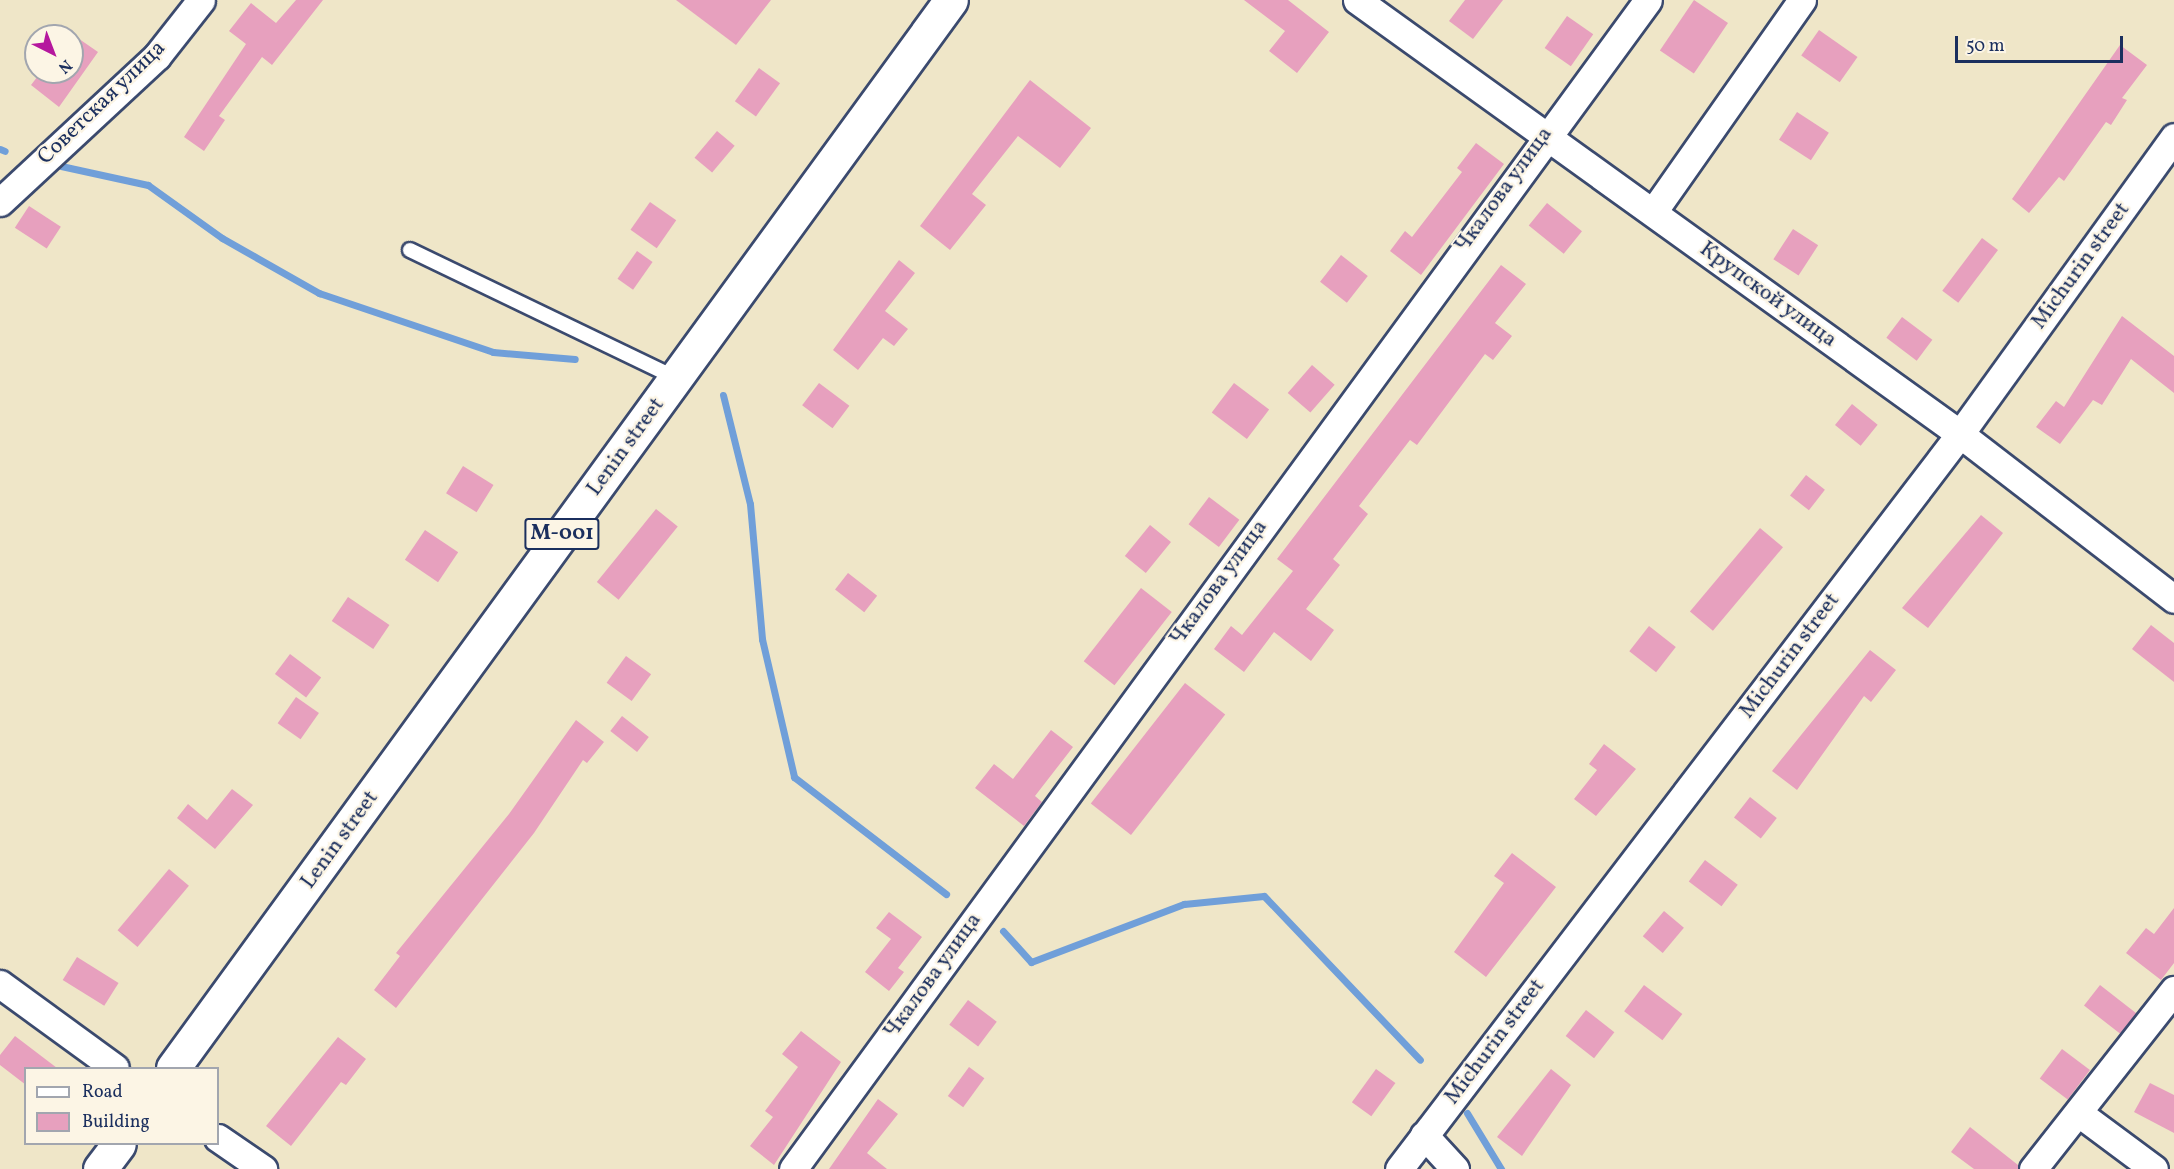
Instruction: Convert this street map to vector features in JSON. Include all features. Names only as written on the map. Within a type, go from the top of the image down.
[{"type":"main road","name":"Lenin street","points":[[174,1067],[951,0]]},
{"type":"main road","points":[[100,1169],[118,1145]]},
{"type":"street","name":"Советская улица","points":[[0,202],[157,56],[201,0]]},
{"type":"street","name":"Крупской улица","points":[[1357,0],[1960,434],[2174,599]]},
{"type":"street","name":"Чкалова улица","points":[[794,1169],[1545,134],[1648,0]]},
{"type":"street","points":[[1653,212],[1802,0]]},
{"type":"street","name":"Michurin street","points":[[1399,1169],[1960,434],[2174,137]]},
{"type":"street","points":[[0,984],[114,1067]]},
{"type":"street","points":[[2033,1169],[2080,1114],[2174,990]]},
{"type":"street","points":[[2080,1114],[2154,1169]]},
{"type":"street","points":[[1424,1135],[1455,1169]]},
{"type":"street","points":[[219,1139],[263,1169]]},
{"type":"lane","points":[[410,250],[676,378]]},
{"type":"building","points":[[296,0],[323,0],[272,65],[262,57],[219,116],[225,120],[204,151],[184,137],[246,44],[229,31],[251,3],[276,23]]},
{"type":"building","points":[[676,0],[771,0],[736,45]]},
{"type":"building","points":[[1244,0],[1288,0],[1329,32],[1297,73],[1269,51],[1285,31]]},
{"type":"building","points":[[1465,0],[1503,0],[1473,39],[1449,21]]},
{"type":"building","points":[[1694,0],[1728,23],[1694,73],[1660,51]]},
{"type":"building","points":[[1567,16],[1593,34],[1571,66],[1545,48]]},
{"type":"building","points":[[1819,30],[1858,57],[1840,82],[1801,55]]},
{"type":"building","points":[[84,42],[98,52],[84,72]]},
{"type":"building","points":[[2120,45],[2147,65],[2122,98],[2127,100],[2111,125],[2106,122],[2064,181],[2059,177],[2029,213],[2012,199]]},
{"type":"building","points":[[759,68],[780,83],[756,116],[735,101]]},
{"type":"building","points":[[1030,80],[1091,128],[1060,168],[1018,136],[972,194],[986,205],[950,250],[920,226]]},
{"type":"building","points":[[32,84],[75,84],[59,107]]},
{"type":"building","points":[[1797,112],[1829,133],[1811,160],[1779,140]]},
{"type":"building","points":[[717,131],[735,146],[712,173],[695,158]]},
{"type":"building","points":[[1476,143],[1504,164],[1421,275],[1390,251],[1405,231],[1412,237],[1462,172],[1457,168]]},
{"type":"building","points":[[650,202],[676,220],[657,248],[630,230]]},
{"type":"building","points":[[1547,203],[1582,231],[1564,254],[1529,226]]},
{"type":"building","points":[[29,206],[61,227],[47,249],[15,228]]},
{"type":"building","points":[[1793,229],[1818,245],[1799,276],[1773,259]]},
{"type":"building","points":[[1982,238],[1998,250],[1958,303],[1942,291]]},
{"type":"building","points":[[637,251],[653,262],[633,290],[617,279]]},
{"type":"building","points":[[1341,255],[1368,276],[1347,303],[1320,282]]},
{"type":"building","points":[[899,260],[915,273],[885,311],[908,329],[894,346],[883,338],[858,370],[833,350]]},
{"type":"building","points":[[1501,265],[1526,284],[1495,323],[1512,336],[1493,360],[1485,354],[1417,445],[1410,440],[1359,506],[1368,514],[1333,559],[1340,565],[1306,609],[1334,630],[1311,661],[1274,632],[1244,672],[1214,649],[1231,626],[1242,635],[1293,571],[1277,559]]},
{"type":"building","points":[[2122,316],[2174,356],[2174,393],[2131,359],[2102,405],[2093,400],[2060,444],[2036,427],[2056,401],[2064,407]]},
{"type":"building","points":[[1902,317],[1932,340],[1917,361],[1886,338]]},
{"type":"building","points":[[1312,365],[1335,385],[1310,413],[1288,393]]},
{"type":"building","points":[[819,383],[849,406],[832,428],[802,405]]},
{"type":"building","points":[[1234,383],[1269,409],[1247,439],[1212,413]]},
{"type":"building","points":[[1852,404],[1878,425],[1861,446],[1835,425]]},
{"type":"building","points":[[463,466],[494,485],[477,512],[446,493]]},
{"type":"building","points":[[1806,475],[1825,490],[1809,510],[1790,495]]},
{"type":"building","points":[[1209,497],[1239,520],[1219,547],[1189,524]]},
{"type":"building","points":[[656,509],[678,527],[619,600],[597,582]]},
{"type":"building","points":[[1981,515],[2003,533],[1928,628],[1902,608]]},
{"type":"building","points":[[1150,525],[1171,542],[1146,573],[1125,556]]},
{"type":"building","points":[[1760,528],[1783,547],[1713,631],[1690,611]]},
{"type":"building","points":[[425,530],[458,552],[438,582],[405,560]]},
{"type":"building","points":[[848,573],[877,596],[864,612],[835,590]]},
{"type":"building","points":[[1141,588],[1172,612],[1114,685],[1084,661]]},
{"type":"building","points":[[348,597],[389,625],[373,649],[332,621]]},
{"type":"building","points":[[2151,625],[2174,643],[2174,682],[2132,649]]},
{"type":"building","points":[[1649,626],[1676,647],[1656,672],[1629,651]]},
{"type":"building","points":[[1870,650],[1896,670],[1871,702],[1864,696],[1797,790],[1772,771]]},
{"type":"building","points":[[290,654],[321,677],[306,697],[275,674]]},
{"type":"building","points":[[626,656],[651,674],[632,701],[607,683]]},
{"type":"building","points":[[1185,683],[1225,714],[1131,835],[1091,804]]},
{"type":"building","points":[[296,697],[319,713],[301,739],[278,723]]},
{"type":"building","points":[[622,716],[649,737],[637,752],[610,731]]},
{"type":"building","points":[[576,720],[604,742],[587,763],[583,760],[534,833],[396,1008],[374,990],[400,956],[396,953],[509,814]]},
{"type":"building","points":[[1051,730],[1073,747],[1035,796],[1042,802],[1024,826],[975,788],[994,764],[1013,779]]},
{"type":"building","points":[[1604,744],[1636,769],[1596,816],[1574,799],[1597,770],[1589,764]]},
{"type":"building","points":[[232,789],[253,805],[215,849],[177,818],[188,804],[207,820]]},
{"type":"building","points":[[1750,797],[1777,818],[1761,838],[1734,817]]},
{"type":"building","points":[[1512,853],[1556,887],[1486,977],[1454,952],[1504,883],[1494,876]]},
{"type":"building","points":[[1705,860],[1738,885],[1721,906],[1689,882]]},
{"type":"building","points":[[169,869],[189,886],[137,947],[118,930]]},
{"type":"building","points":[[2174,908],[2174,963],[2161,980],[2126,953],[2146,928],[2154,934]]},
{"type":"building","points":[[1664,911],[1684,928],[1663,953],[1643,936]]},
{"type":"building","points":[[889,912],[922,937],[898,968],[904,972],[889,991],[865,972],[891,939],[876,928]]},
{"type":"building","points":[[77,957],[119,983],[104,1006],[63,980]]},
{"type":"building","points":[[1644,985],[1682,1014],[1662,1040],[1624,1011]]},
{"type":"building","points":[[2100,985],[2136,1013],[2120,1034],[2084,1005]]},
{"type":"building","points":[[968,1000],[997,1022],[978,1046],[949,1025]]},
{"type":"building","points":[[1586,1010],[1614,1032],[1594,1058],[1566,1036]]},
{"type":"building","points":[[801,1031],[841,1062],[774,1165],[750,1146],[773,1117],[765,1111],[798,1067],[782,1054]]},
{"type":"building","points":[[15,1036],[56,1067],[24,1067],[24,1083],[0,1065],[0,1055]]},
{"type":"building","points":[[338,1037],[366,1059],[346,1085],[341,1082],[291,1146],[266,1126]]},
{"type":"building","points":[[2062,1049],[2090,1070],[2068,1100],[2040,1079]]},
{"type":"building","points":[[969,1067],[984,1078],[963,1107],[948,1096]]},
{"type":"building","points":[[1376,1069],[1395,1083],[1371,1116],[1352,1102]]},
{"type":"building","points":[[1551,1069],[1571,1085],[1522,1156],[1497,1137]]},
{"type":"building","points":[[2150,1083],[2174,1095],[2174,1133],[2134,1112]]},
{"type":"building","points":[[878,1099],[898,1114],[867,1153],[887,1169],[829,1169]]},
{"type":"building","points":[[1970,1127],[2018,1165],[2018,1169],[1974,1169],[1951,1152]]},
{"type":"waterway","points":[[0,149],[5,151]]},
{"type":"waterway","points":[[61,166],[148,185],[222,238],[319,293],[493,352],[575,359]]},
{"type":"waterway","points":[[723,395],[750,504],[762,639],[794,777],[946,894]]},
{"type":"waterway","points":[[1003,931],[1031,962],[1184,904],[1264,896],[1420,1060]]},
{"type":"waterway","points":[[1467,1113],[1501,1169]]}]
